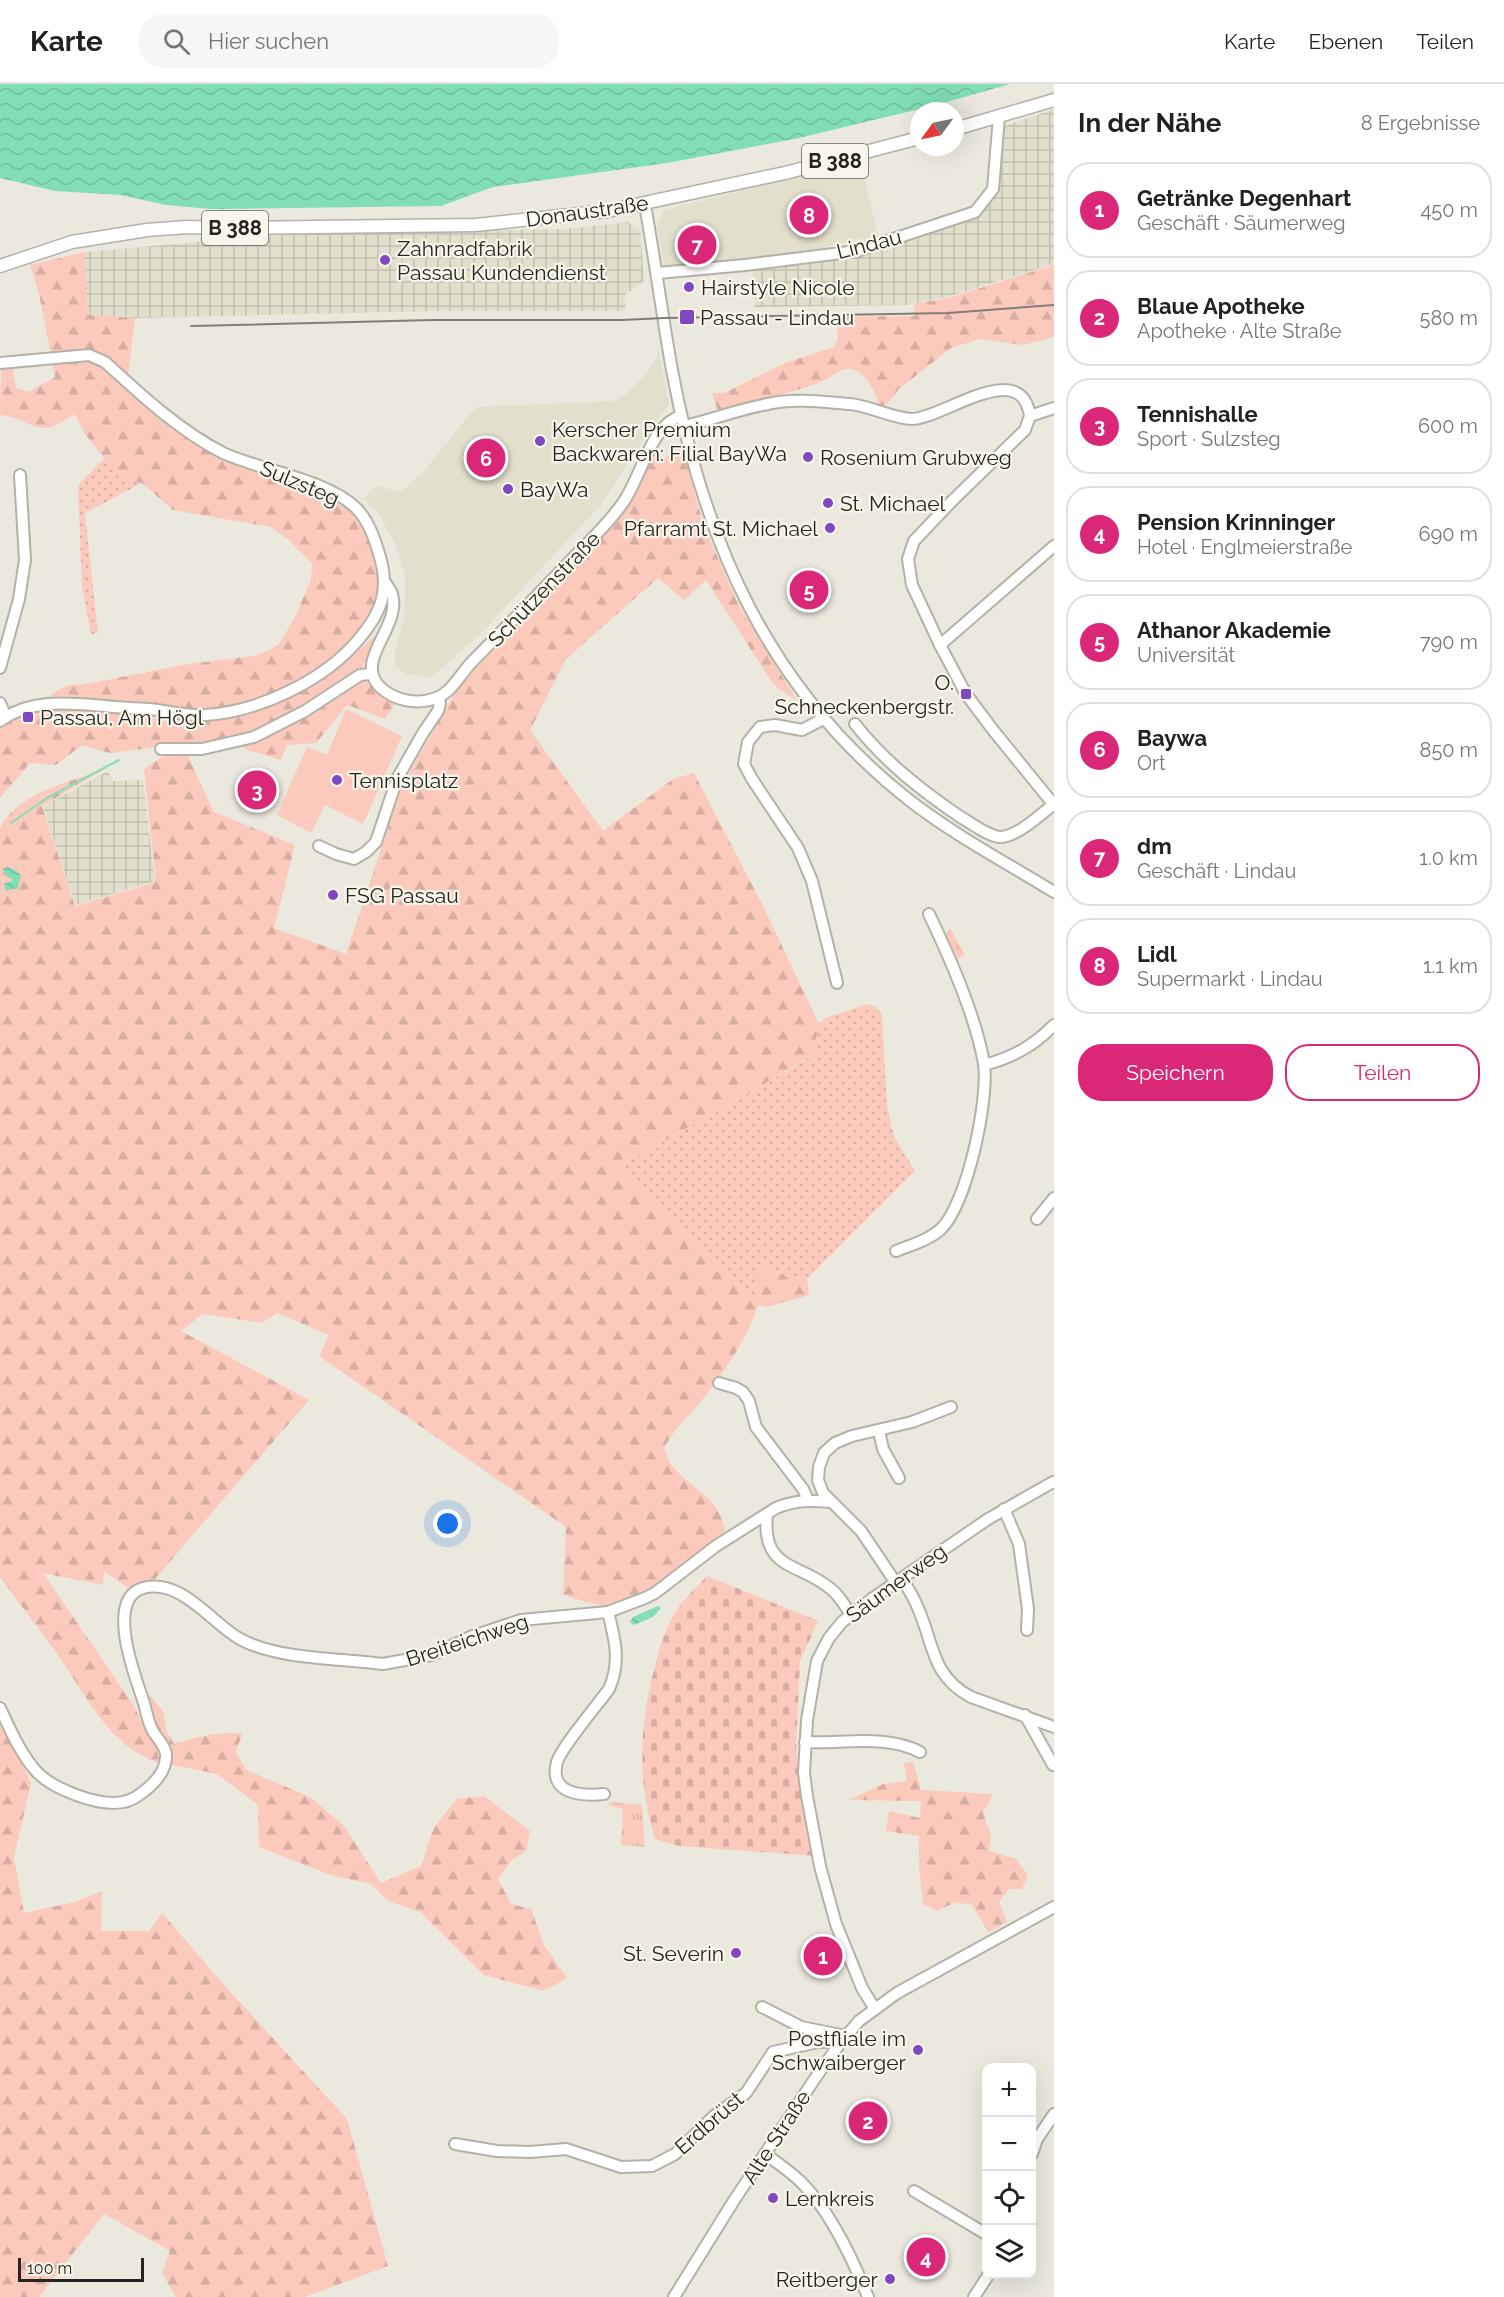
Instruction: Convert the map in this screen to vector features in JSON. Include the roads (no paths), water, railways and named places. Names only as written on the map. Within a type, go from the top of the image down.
[{"type":"main road","points":[[964,127],[1054,100]]},
{"type":"main road","name":"Donaustraße","points":[[0,266],[72,242],[147,230],[187,227],[476,225],[607,211],[645,205],[785,173],[910,140]]},
{"type":"street","name":"Lindau","points":[[658,273],[857,251],[975,212],[993,189],[999,117]]},
{"type":"street","points":[[645,205],[682,421],[715,532],[742,597],[766,640],[823,719],[851,748],[909,800],[947,827],[1054,892]]},
{"type":"street","name":"Sulzsteg","points":[[0,363],[89,355],[105,362],[189,432],[224,453],[315,485],[340,497],[356,509],[375,540],[385,582],[382,601],[375,618],[346,653],[319,675],[274,698],[230,711],[203,715],[73,703],[44,704],[24,708],[3,719]]},
{"type":"street","points":[[682,421],[789,402],[853,404],[871,407],[903,418],[920,418],[999,389],[1017,394],[1023,400],[1030,416],[1025,430],[914,541],[908,559],[912,585],[966,694],[1054,804],[1015,832],[1000,837],[987,832],[954,812],[905,776],[873,746],[855,724]]},
{"type":"street","points":[[1030,416],[1054,408]]},
{"type":"street","name":"Schützenstraße","points":[[319,846],[354,859],[376,842],[397,779],[438,711],[440,703],[437,698],[448,690],[470,664],[605,525],[627,498],[664,426],[670,419],[682,421]]},
{"type":"street","points":[[0,668],[19,599],[25,560],[20,475]]},
{"type":"street","points":[[940,645],[1054,546]]},
{"type":"street","points":[[385,582],[392,594],[393,613],[371,662],[371,674],[380,687],[392,695],[420,702],[437,698]]},
{"type":"street","points":[[161,749],[202,750],[254,737],[305,711],[360,675],[371,674]]},
{"type":"street","points":[[0,703],[3,719]]},
{"type":"street","points":[[823,719],[802,730],[775,725],[760,727],[748,742],[744,764],[798,848],[812,880],[837,983]]},
{"type":"street","points":[[896,1251],[929,1237],[950,1218],[979,1129],[984,1100],[984,1065],[970,1012],[929,914]]},
{"type":"street","points":[[984,1065],[1006,1059],[1026,1049],[1044,1036],[1054,1025]]},
{"type":"street","points":[[1037,1219],[1054,1198]]},
{"type":"street","points":[[719,1383],[743,1392],[749,1401],[756,1427],[803,1489],[808,1500],[831,1502]]},
{"type":"street","points":[[951,1407],[835,1443],[824,1453],[819,1467],[818,1480],[823,1493],[861,1531],[919,1609],[939,1669],[949,1681],[971,1697],[1054,1727]]},
{"type":"street","points":[[879,1431],[883,1449],[899,1478]]},
{"type":"street","name":"Säumerweg","points":[[875,2009],[850,1963],[829,1900],[807,1796],[804,1773],[807,1720],[817,1661],[836,1630],[852,1615],[950,1543],[1053,1482]]},
{"type":"street","name":"Breiteichweg","points":[[0,1708],[22,1751],[45,1779],[77,1795],[100,1801],[123,1803],[140,1794],[156,1780],[162,1770],[166,1754],[150,1726],[126,1645],[127,1606],[129,1600],[142,1588],[156,1587],[173,1591],[238,1638],[268,1650],[383,1664],[432,1655],[470,1636],[521,1620],[608,1612],[655,1593],[702,1557],[767,1514],[789,1503],[808,1500]]},
{"type":"street","points":[[1004,1509],[1019,1544],[1028,1609],[1027,1630]]},
{"type":"street","points":[[767,1514],[767,1537],[774,1554],[831,1589],[852,1615]]},
{"type":"street","points":[[604,1794],[584,1796],[566,1790],[556,1775],[556,1767],[557,1759],[609,1689],[613,1680],[617,1654],[608,1612]]},
{"type":"street","points":[[1025,1715],[1053,1765]]},
{"type":"street","points":[[806,1742],[892,1743],[907,1745],[920,1752]]},
{"type":"street","name":"Alte Straße","points":[[674,2297],[765,2154],[843,2039],[859,2021],[897,1994],[1054,1907]]},
{"type":"street","points":[[762,2007],[801,2027],[843,2039]]},
{"type":"street","name":"Erdbrüst","points":[[455,2144],[497,2151],[530,2152],[566,2149],[621,2167],[652,2166],[675,2154],[714,2116],[746,2093],[773,2052],[843,2039]]},
{"type":"street","points":[[1036,2142],[1054,2114]]},
{"type":"street","points":[[765,2154],[792,2173],[815,2198],[848,2254],[868,2297]]},
{"type":"street","points":[[914,2191],[982,2231]]},
{"type":"street","points":[[974,2297],[986,2279]]},
{"type":"water","points":[[0,84],[1010,84],[947,102],[910,102],[910,111],[799,138],[667,163],[493,187],[441,206],[211,209],[166,205],[121,195],[55,191],[0,178]]},
{"type":"water","points":[[8,867],[17,871],[21,876],[18,888],[6,891],[4,885],[12,879],[6,876],[3,869]]},
{"type":"water","points":[[658,1606],[661,1608],[653,1617],[634,1625],[630,1622],[633,1617]]},
{"type":"waterway","points":[[11,823],[47,798],[119,760]]},
{"type":"railway","points":[[191,326],[432,320],[622,320],[948,313],[1054,305]]},
{"type":"place","name":"Lidl","points":[[809,215]]},
{"type":"place","name":"dm","points":[[697,245]]},
{"type":"place","name":"Zahnradfabrik Passau Kundendienst","points":[[385,260]]},
{"type":"place","name":"Hairstyle Nicole","points":[[689,287]]},
{"type":"place","name":"Passau - Lindau","points":[[687,317]]},
{"type":"place","name":"Kerscher Premium Backwaren: Filial BayWa","points":[[540,441]]},
{"type":"place","name":"Rosenium Grubweg","points":[[808,457]]},
{"type":"place","name":"Baywa","points":[[486,458]]},
{"type":"place","name":"BayWa","points":[[508,489]]},
{"type":"place","name":"St. Michael","points":[[828,503]]},
{"type":"place","name":"Pfarramt St. Michael","points":[[830,528]]},
{"type":"place","name":"Athanor Akademie","points":[[809,590]]},
{"type":"place","name":"O. Schneckenbergstr.","points":[[966,694]]},
{"type":"place","name":"Passau, Am Högl","points":[[28,717]]},
{"type":"place","name":"Tennisplatz","points":[[337,780]]},
{"type":"place","name":"Tennishalle","points":[[257,790]]},
{"type":"place","name":"FSG Passau","points":[[333,895]]},
{"type":"place","name":"St. Severin","points":[[736,1953]]},
{"type":"place","name":"Getränke Degenhart","points":[[823,1956]]},
{"type":"place","name":"Postfliale im Schwaiberger","points":[[918,2050]]},
{"type":"place","name":"Blaue Apotheke","points":[[868,2121]]},
{"type":"place","name":"Lernkreis","points":[[773,2198]]},
{"type":"place","name":"Pension Krinninger","points":[[926,2257]]},
{"type":"place","name":"Reitberger","points":[[890,2279]]}]
